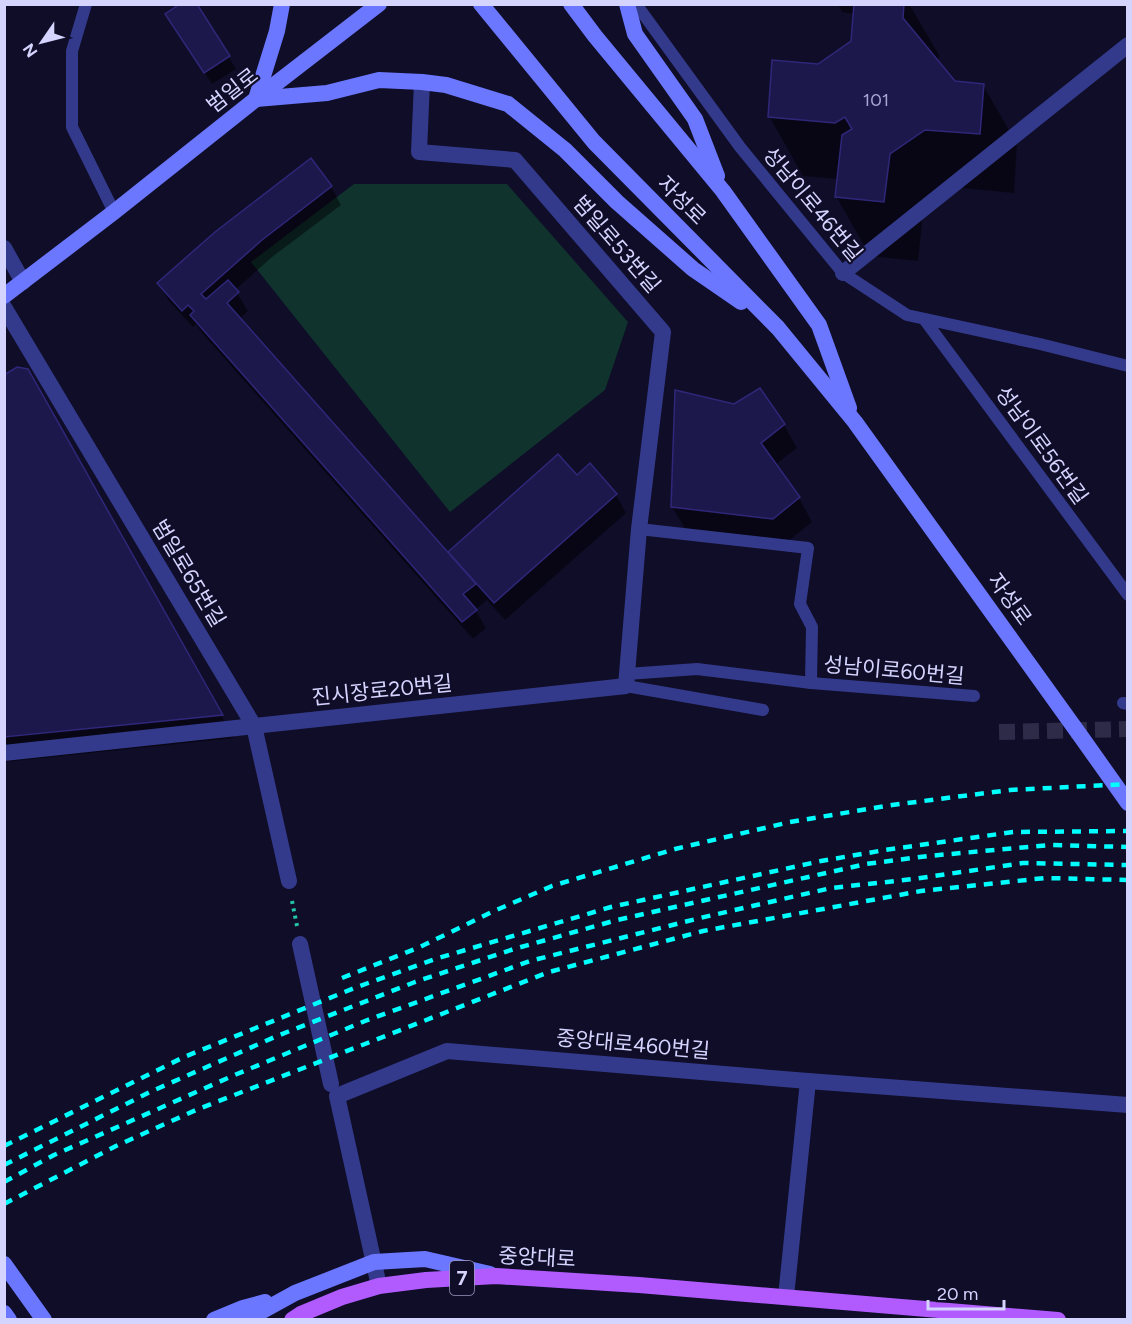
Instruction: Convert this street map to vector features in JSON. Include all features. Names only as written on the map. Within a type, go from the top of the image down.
[{"type":"main road","points":[[282,4],[277,30],[256,99],[327,93],[379,80],[422,82],[446,86],[508,104],[565,150],[617,202],[693,269],[778,328]]},
{"type":"main road","name":"범일로","points":[[4,296],[379,4]]},
{"type":"main road","name":"자성로","points":[[481,4],[594,142],[778,328],[855,423],[1128,803]]},
{"type":"main road","name":"자성로","points":[[571,4],[723,191],[819,325],[855,423]]},
{"type":"main road","points":[[627,4],[635,34],[695,119],[723,191]]},
{"type":"main road","points":[[214,1320],[243,1308],[294,1293],[374,1262],[424,1259],[496,1276]]},
{"type":"main road","points":[[4,1264],[44,1320]]},
{"type":"main road","name":"중앙대로","points":[[292,1320],[301,1314],[379,1286],[426,1280],[496,1276],[1058,1320]]},
{"type":"main road","points":[[246,1320],[294,1293]]},
{"type":"main road","points":[[4,1313],[9,1320]]},
{"type":"street","points":[[843,273],[1128,45]]},
{"type":"street","name":"범일로53번길","points":[[422,82],[420,152],[515,160],[663,332],[639,529],[627,680]]},
{"type":"street","points":[[4,248],[23,282]]},
{"type":"street","name":"범일로65번길","points":[[4,307],[254,726],[289,881]]},
{"type":"street","name":"진시장로20번길","points":[[4,753],[254,726],[627,680]]},
{"type":"street","points":[[300,944],[331,1084]]},
{"type":"street","name":"중앙대로460번길","points":[[379,1286],[336,1096],[447,1052],[1128,1104]]},
{"type":"street","points":[[786,1297],[808,1081]]},
{"type":"lane","points":[[86,4],[72,51],[72,127],[114,212]]},
{"type":"lane","name":"성남이로46번길","points":[[636,4],[740,147],[843,273],[907,315],[1128,366]]},
{"type":"lane","name":"성남이로56번길","points":[[924,319],[1128,595]]},
{"type":"lane","name":"성남이로60번길","points":[[639,529],[808,548],[800,604],[812,627],[810,683]]},
{"type":"lane","name":"성남이로60번길","points":[[627,680],[697,669],[810,683],[974,696]]},
{"type":"lane","name":"진시장로20번길","points":[[627,680],[762,710]]},
{"type":"path","points":[[289,881],[300,944]]},
{"type":"green space","points":[[354,184],[507,184],[628,322],[605,390],[450,512],[251,262]]},
{"type":"building","points":[[180,4],[197,4],[230,56],[204,73],[165,14]]},
{"type":"building","points":[[854,4],[904,4],[903,18],[955,81],[984,84],[980,134],[925,130],[890,154],[884,202],[835,197],[842,135],[852,129],[845,117],[835,123],[768,117],[772,60],[818,64],[851,41]]},
{"type":"building","points":[[311,158],[332,186],[262,240],[201,294],[206,299],[228,280],[239,292],[227,303],[476,584],[463,594],[477,610],[462,622],[190,315],[194,311],[188,305],[182,311],[157,283],[215,232]]},
{"type":"building","points":[[17,367],[28,369],[223,715],[4,737],[4,375]]},
{"type":"building","points":[[760,388],[785,424],[761,443],[800,497],[773,519],[671,507],[675,390],[734,404]]},
{"type":"building","points":[[558,454],[577,475],[590,463],[617,494],[494,603],[448,552]]},
{"type":"tunnel","points":[[999,732],[1128,729]]},
{"type":"railway","points":[[342,978],[420,947],[552,886],[675,849],[790,822],[892,805],[1010,790],[1128,784]]},
{"type":"railway","points":[[4,1146],[184,1057],[357,987],[435,959],[611,907],[821,861],[885,850],[1013,832],[1128,831]]},
{"type":"railway","points":[[4,1165],[150,1092],[277,1036],[415,982],[514,949],[617,920],[866,864],[1051,845],[1128,847]]},
{"type":"railway","points":[[4,1182],[54,1155],[237,1074],[365,1021],[530,961],[831,888],[1023,863],[1128,865]]},
{"type":"railway","points":[[4,1204],[116,1146],[196,1110],[549,972],[703,931],[921,891],[1045,878],[1128,880]]}]
